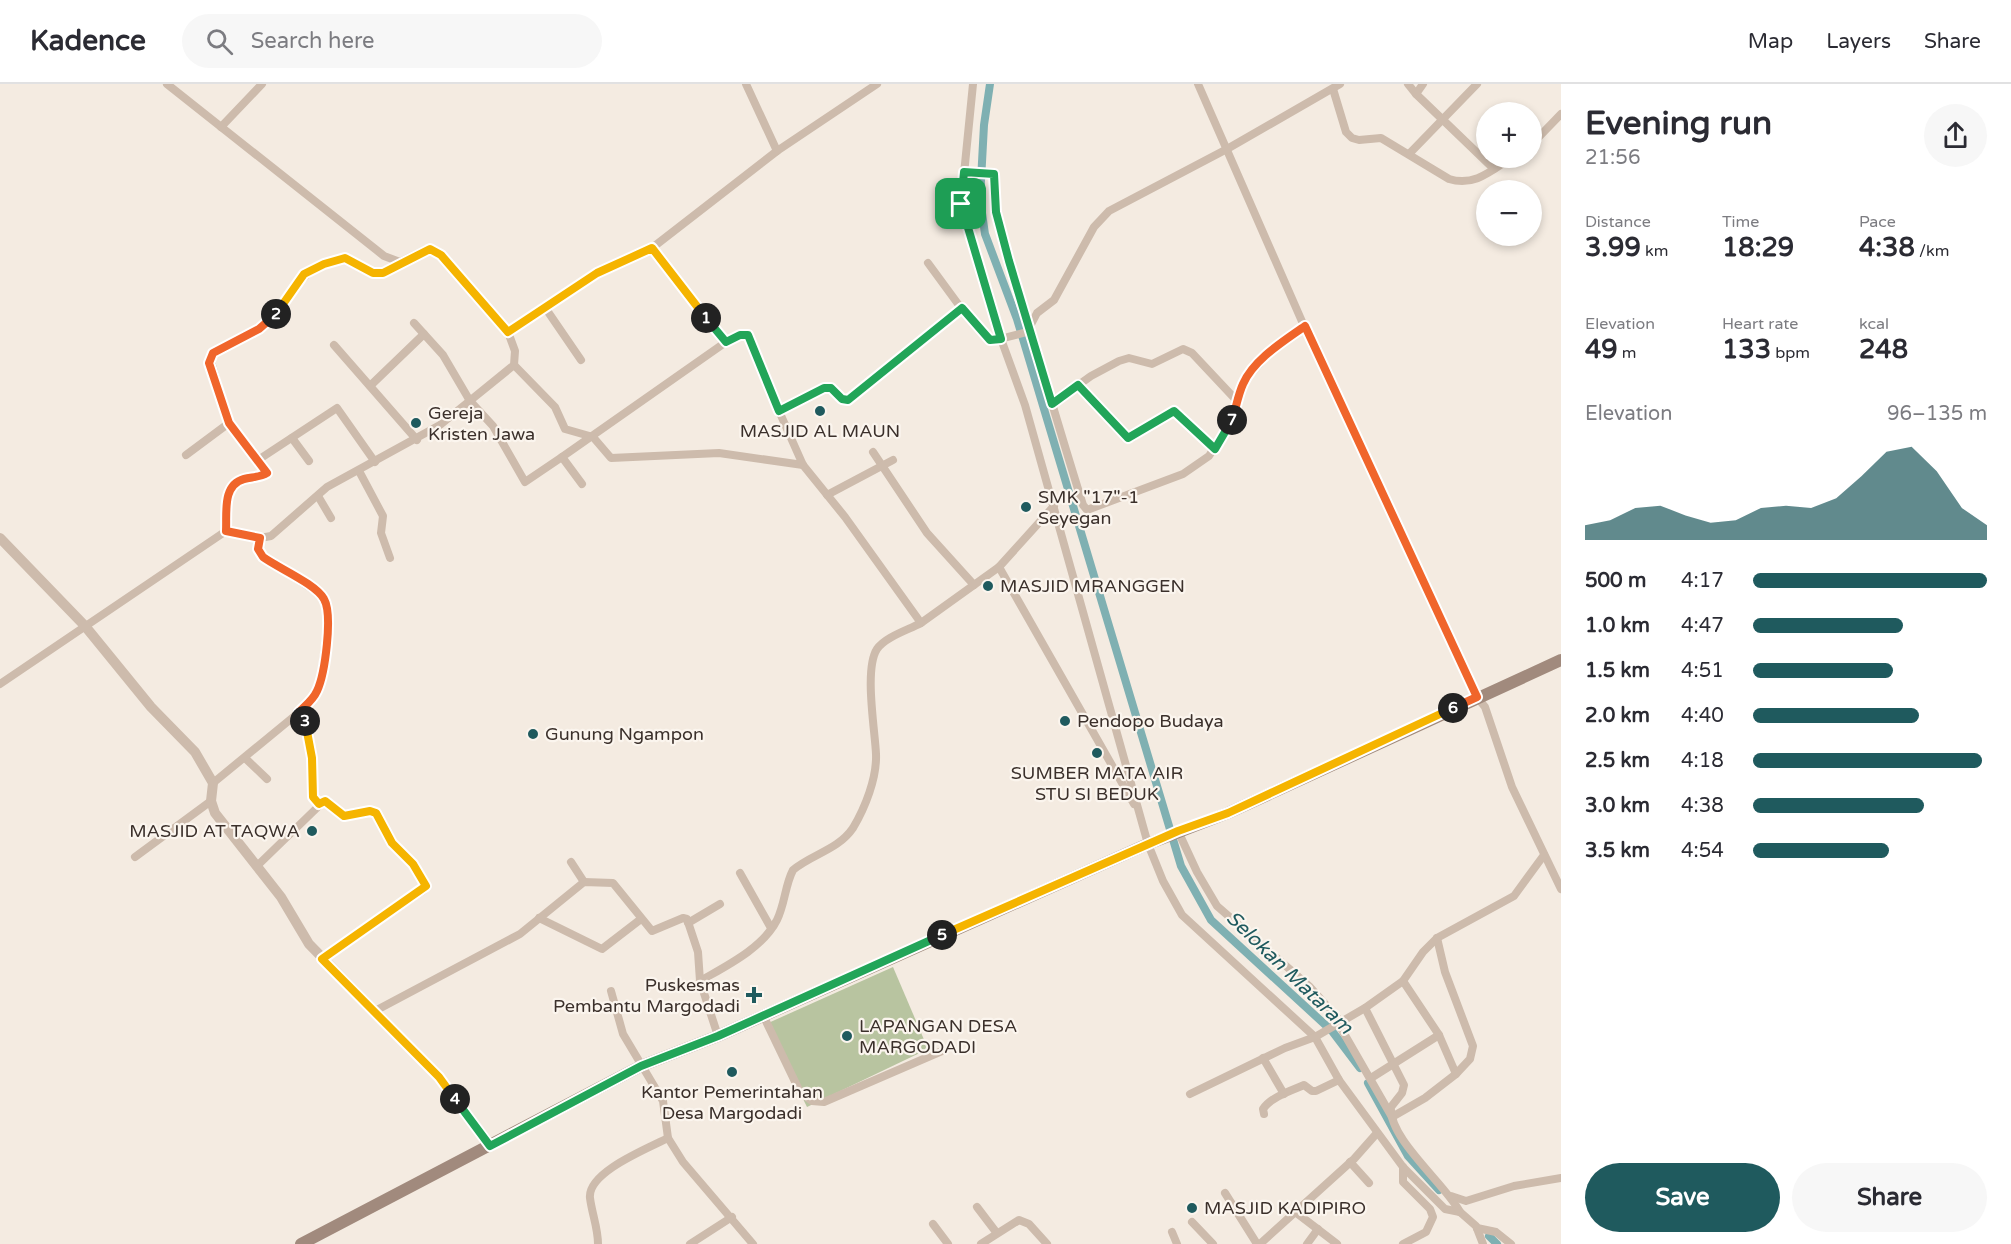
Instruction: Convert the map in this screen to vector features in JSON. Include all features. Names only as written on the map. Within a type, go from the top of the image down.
[{"type":"main road","points":[[301,1244],[641,1066],[718,1036],[1152,842],[1228,813],[1561,660]]},
{"type":"street","points":[[167,84],[377,252],[400,262]]},
{"type":"street","points":[[221,127],[262,84]]},
{"type":"street","points":[[746,84],[777,151]]},
{"type":"street","points":[[508,332],[597,273],[652,248],[777,151],[877,84]]},
{"type":"street","points":[[973,84],[961,204],[964,218],[1001,339],[1025,405],[1140,814]]},
{"type":"street","points":[[1198,84],[1305,326],[1477,697],[1485,707],[1512,787],[1561,889]]},
{"type":"street","points":[[928,263],[990,340],[1011,337],[1028,331],[1037,313],[1054,300],[1103,216],[1227,149],[1331,87],[1346,132],[1352,138],[1359,140],[1381,138],[1460,183],[1473,182],[1494,169],[1408,84]]},
{"type":"street","points":[[1416,94],[1423,84]]},
{"type":"street","points":[[1409,154],[1477,84]]},
{"type":"street","points":[[1542,134],[1561,114]]},
{"type":"street","points":[[964,172],[994,174],[996,212],[1028,331],[1083,505],[1088,510],[1183,474],[1215,449],[1232,419],[1243,384],[1278,345],[1305,326]]},
{"type":"street","points":[[652,248],[726,342]]},
{"type":"street","points":[[0,684],[226,531],[260,538],[271,536],[327,487],[417,440],[440,425],[514,365],[515,351],[508,332],[437,251],[426,249],[383,273],[373,273],[345,258],[324,264],[304,274],[279,310],[259,329],[213,353],[209,363],[229,423],[266,469],[265,475],[236,481],[229,490],[226,531]]},
{"type":"street","points":[[544,306],[581,360]]},
{"type":"street","points":[[779,411],[824,388],[831,388],[842,399],[848,400],[962,308]]},
{"type":"street","points":[[414,323],[443,355],[470,401],[496,432],[525,482],[593,437],[726,342],[740,335],[748,335],[803,465],[921,623]]},
{"type":"street","points":[[370,386],[424,334]]},
{"type":"street","points":[[334,345],[417,440]]},
{"type":"street","points":[[1052,404],[1078,385],[1119,361],[1130,358],[1152,364],[1183,350],[1192,353],[1238,402]]},
{"type":"street","points":[[514,365],[555,407],[565,429],[593,437],[606,454],[616,459],[680,453],[719,453],[803,465]]},
{"type":"street","points":[[1078,385],[1126,437],[1132,438],[1174,411],[1215,449]]},
{"type":"street","points":[[258,460],[337,408],[375,462]]},
{"type":"street","points":[[186,454],[229,423]]},
{"type":"street","points":[[292,438],[309,461]]},
{"type":"street","points":[[562,457],[582,484]]},
{"type":"street","points":[[827,495],[878,460],[893,460]]},
{"type":"street","points":[[878,460],[927,533],[974,585]]},
{"type":"street","points":[[359,471],[382,516],[381,533],[390,558]]},
{"type":"street","points":[[318,496],[331,518]]},
{"type":"street","points":[[700,981],[744,953],[771,928],[780,911],[793,870],[841,841],[852,828],[868,797],[876,756],[871,706],[875,655],[882,644],[921,623],[999,567],[1054,507]]},
{"type":"street","points":[[0,538],[85,626],[151,707],[195,752],[213,783],[211,801],[215,813],[289,909],[309,944],[439,1077],[490,1146]]},
{"type":"street","points":[[213,783],[313,699],[321,681],[328,620],[327,608],[319,594],[263,557],[258,549],[260,538]]},
{"type":"street","points":[[999,567],[1140,814],[1152,842],[1163,881],[1182,915],[1315,1037],[1339,1080],[1403,1167],[1445,1209],[1460,1213]]},
{"type":"street","points":[[299,712],[308,731],[312,758],[313,797],[319,804]]},
{"type":"street","points":[[245,758],[267,779]]},
{"type":"street","points":[[135,857],[211,801]]},
{"type":"street","points":[[257,866],[319,804],[325,801],[344,816],[370,811],[376,813],[392,843],[413,864],[426,886],[322,959]]},
{"type":"street","points":[[1176,832],[1217,906],[1309,986],[1338,1023],[1414,1158],[1451,1196],[1460,1213],[1477,1227],[1496,1232],[1511,1244]]},
{"type":"street","points":[[1190,1094],[1263,1058],[1315,1037],[1365,1008],[1403,981],[1423,952],[1437,938],[1514,896],[1544,855]]},
{"type":"street","points":[[571,862],[584,882]]},
{"type":"street","points":[[740,873],[771,928]]},
{"type":"street","points":[[373,1012],[520,934],[584,882],[613,883],[649,929],[656,932],[683,918],[688,923],[698,952],[700,981],[718,1036]]},
{"type":"street","points":[[688,923],[720,904]]},
{"type":"street","points":[[539,918],[602,949],[641,919]]},
{"type":"street","points":[[1392,1117],[1425,1098],[1452,1066],[1470,1059],[1473,1046],[1445,972],[1437,938]]},
{"type":"street","points":[[1403,981],[1439,1035],[1452,1066]]},
{"type":"street","points":[[611,992],[623,1034],[663,1101],[668,1138],[683,1162],[753,1244]]},
{"type":"street","points":[[1365,1008],[1404,1085],[1402,1093],[1391,1107],[1392,1117]]},
{"type":"street","points":[[763,1015],[800,1092],[812,1101],[824,1102],[942,1051]]},
{"type":"street","points":[[1371,1078],[1439,1035]]},
{"type":"street","points":[[1263,1058],[1284,1094]]},
{"type":"street","points":[[1264,1114],[1264,1106],[1284,1094],[1304,1085],[1312,1091],[1316,1090],[1339,1080]]},
{"type":"street","points":[[1225,1193],[1259,1244],[1350,1162],[1377,1133]]},
{"type":"street","points":[[598,1244],[590,1198],[594,1185],[611,1168],[668,1138]]},
{"type":"street","points":[[1350,1162],[1369,1183]]},
{"type":"street","points":[[1403,1167],[1403,1182],[1430,1209],[1433,1217],[1426,1232],[1403,1244]]},
{"type":"street","points":[[1451,1196],[1466,1201],[1514,1186],[1561,1178]]},
{"type":"street","points":[[977,1207],[996,1232]]},
{"type":"street","points":[[1294,1211],[1336,1244]]},
{"type":"street","points":[[690,1244],[732,1217]]},
{"type":"street","points":[[981,1244],[996,1232],[1019,1220],[1024,1221],[1047,1244]]},
{"type":"street","points":[[1192,1222],[1213,1244]]},
{"type":"street","points":[[933,1224],[948,1244]]},
{"type":"street","points":[[1477,1227],[1483,1244]]},
{"type":"street","points":[[1307,1244],[1318,1229]]},
{"type":"street","points":[[1172,1232],[1177,1244]]},
{"type":"green space","name":"LAPANGAN DESA MARGODADI","points":[[893,967],[928,1049],[807,1107],[766,1024]]},
{"type":"waterway","name":"Selokan Mataram","points":[[990,84],[984,125],[980,199],[985,234],[1017,319],[1181,866],[1211,920],[1332,1031],[1360,1068]]},
{"type":"waterway","name":"Selokan Mataram","points":[[1368,1083],[1408,1156],[1439,1190]]},
{"type":"waterway","name":"Selokan Mataram","points":[[1489,1236],[1497,1244]]},
{"type":"place","name":"MASJID AL MAUN","points":[[820,411]]},
{"type":"place","name":"Gereja Kristen Jawa","points":[[416,423]]},
{"type":"place","name":"SMK \"17\"-1 Seyegan","points":[[1026,507]]},
{"type":"place","name":"MASJID MRANGGEN","points":[[988,586]]},
{"type":"place","name":"Pendopo Budaya","points":[[1065,721]]},
{"type":"place","name":"Gunung Ngampon","points":[[533,734]]},
{"type":"place","name":"SUMBER MATA AIR STU SI BEDUK","points":[[1097,753]]},
{"type":"place","name":"MASJID AT TAQWA","points":[[312,831]]},
{"type":"place","name":"Puskesmas Pembantu Margodadi","points":[[754,995]]},
{"type":"place","name":"LAPANGAN DESA MARGODADI","points":[[847,1036]]},
{"type":"place","name":"Kantor Pemerintahan Desa Margodadi","points":[[732,1072]]},
{"type":"place","name":"MASJID KADIPIRO","points":[[1192,1208]]},
{"type":"route","points":[[964,172],[994,174],[996,212],[1052,404],[1078,385],[1128,438],[1132,438],[1174,411],[1215,449],[1232,419],[1246,379],[1278,345],[1305,326],[1477,697],[1228,813],[1178,831],[718,1036],[641,1066],[490,1146],[439,1077],[322,959],[424,890],[426,886],[421,874],[406,855],[392,843],[376,813],[370,811],[344,816],[325,801],[319,804],[313,797],[312,758],[308,731],[299,712],[313,699],[321,681],[328,620],[327,608],[324,598],[319,594],[263,557],[258,549],[260,538],[226,531],[228,494],[231,487],[236,481],[267,473],[229,423],[209,363],[210,358],[213,353],[259,329],[297,288],[304,274],[337,259],[345,258],[373,273],[383,273],[426,249],[437,251],[508,332],[597,273],[652,248],[726,342],[740,335],[748,335],[779,411],[827,387],[842,399],[848,400],[953,312],[962,308],[990,340],[1001,339],[970,241],[961,204],[964,172]]}]
